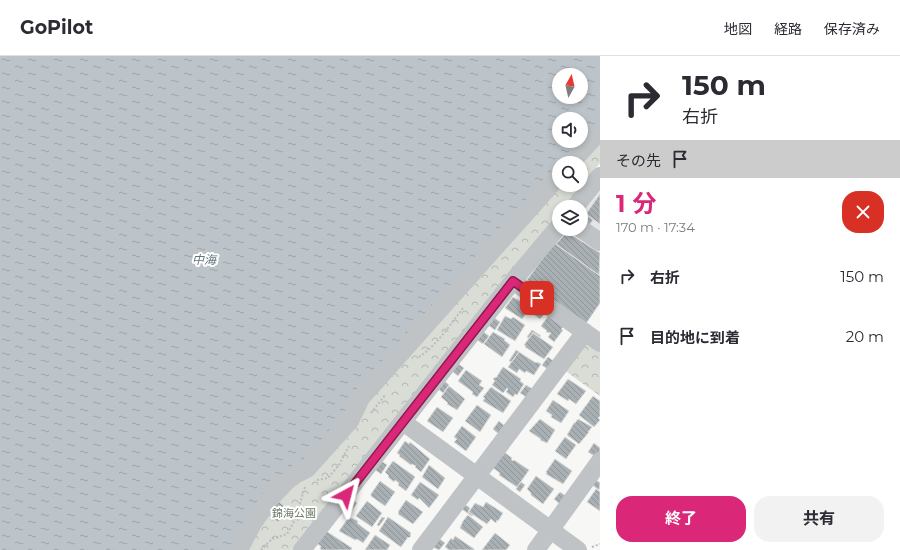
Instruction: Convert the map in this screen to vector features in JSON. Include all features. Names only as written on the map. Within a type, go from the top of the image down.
[{"type":"street","points":[[577,156],[600,131]]},
{"type":"street","points":[[581,200],[600,176]]},
{"type":"street","points":[[239,550],[252,525],[270,500],[295,474],[307,469],[350,421],[361,398],[552,184]]},
{"type":"street","points":[[302,550],[513,281],[552,234]]},
{"type":"street","points":[[588,234],[600,242]]},
{"type":"street","points":[[513,281],[600,343]]},
{"type":"street","points":[[421,550],[585,332]]},
{"type":"street","points":[[403,422],[578,550]]},
{"type":"street","points":[[536,550],[600,461]]},
{"type":"path","points":[[415,359],[425,353],[442,335],[465,304]]},
{"type":"path","points":[[369,415],[388,391]]},
{"type":"path","points":[[311,483],[328,478],[339,465],[349,446]]},
{"type":"path","points":[[261,550],[272,540],[287,534],[295,520],[306,486]]},
{"type":"shaded area","points":[[600,181],[600,236],[588,228],[588,200],[586,200]]},
{"type":"green space","name":"錦海公園","points":[[600,136],[600,163],[588,178],[588,156],[586,156]]},
{"type":"green space","name":"錦海公園","points":[[553,192],[577,192],[571,200],[552,200],[552,224],[293,550],[243,550],[248,539],[365,399]]},
{"type":"green space","points":[[591,344],[600,351],[600,396],[564,370],[582,345]]},
{"type":"water","name":"中海","points":[[0,56],[600,56],[600,124],[588,137],[588,112],[552,112],[552,148],[578,148],[571,156],[552,156],[552,178],[235,550],[0,550]]},
{"type":"building","points":[[600,194],[600,224],[588,215],[588,211]]},
{"type":"building","points":[[588,216],[593,220],[589,225],[588,224]]},
{"type":"building","points":[[563,236],[573,236],[600,253],[599,275],[556,244]]},
{"type":"building","points":[[554,243],[600,276],[600,303],[585,325],[527,280]]},
{"type":"building","points":[[513,297],[520,301],[522,299],[530,308],[522,319],[505,308]]},
{"type":"building","points":[[537,308],[545,313],[540,319],[533,314]]},
{"type":"building","points":[[549,315],[563,327],[561,329],[563,330],[554,342],[548,337],[551,333],[546,332],[547,331],[541,326]]},
{"type":"building","points":[[505,316],[511,319],[513,317],[525,325],[515,341],[497,330]]},
{"type":"building","points":[[493,317],[500,322],[495,330],[488,325]]},
{"type":"building","points":[[532,330],[541,336],[540,337],[533,332],[529,338],[527,337]]},
{"type":"building","points":[[482,331],[489,336],[483,344],[476,339]]},
{"type":"building","points":[[493,332],[505,339],[504,340],[510,345],[502,357],[484,344]]},
{"type":"building","points":[[533,333],[553,347],[544,359],[524,345]]},
{"type":"building","points":[[516,350],[519,352],[511,362],[509,361]]},
{"type":"building","points":[[519,352],[536,363],[541,364],[534,375],[526,371],[525,373],[519,369],[517,373],[508,367]]},
{"type":"building","points":[[548,357],[555,362],[549,370],[542,365]]},
{"type":"building","points":[[457,363],[464,368],[458,376],[451,370]]},
{"type":"building","points":[[503,367],[521,379],[520,381],[524,384],[517,395],[515,394],[513,397],[506,392],[508,389],[507,388],[503,393],[492,385],[495,381],[493,379],[495,377],[496,378]]},
{"type":"building","points":[[466,370],[482,381],[479,385],[484,388],[477,397],[472,394],[473,392],[458,381]]},
{"type":"building","points":[[568,379],[586,391],[576,404],[557,394]]},
{"type":"building","points":[[443,380],[449,385],[443,393],[437,388]]},
{"type":"building","points":[[526,385],[534,390],[528,398],[520,393]]},
{"type":"building","points":[[449,386],[465,399],[457,410],[447,404],[448,403],[441,397]]},
{"type":"building","points":[[491,387],[511,401],[503,413],[483,401],[485,398],[483,397]]},
{"type":"building","points":[[593,396],[600,401],[600,416],[598,418],[600,420],[594,427],[579,415]]},
{"type":"building","points":[[553,400],[569,411],[561,423],[551,417],[552,415],[546,411]]},
{"type":"building","points":[[477,405],[491,415],[480,432],[465,421]]},
{"type":"building","points":[[437,407],[453,418],[443,432],[427,421]]},
{"type":"building","points":[[540,419],[555,430],[547,443],[540,440],[541,439],[529,431]]},
{"type":"building","points":[[578,419],[592,427],[579,444],[567,435]]},
{"type":"building","points":[[499,421],[506,427],[500,435],[493,429]]},
{"type":"building","points":[[462,426],[476,437],[466,451],[454,442],[457,439],[454,437]]},
{"type":"building","points":[[565,437],[576,445],[566,459],[555,451]]},
{"type":"building","points":[[405,441],[409,444],[410,442],[430,459],[421,472],[415,467],[416,466],[411,465],[397,453]]},
{"type":"building","points":[[594,443],[600,448],[600,451],[596,457],[588,452]]},
{"type":"building","points":[[504,452],[512,458],[511,459],[513,461],[514,460],[529,470],[517,487],[499,475],[500,473],[493,468]]},
{"type":"building","points":[[555,459],[572,471],[563,484],[546,474]]},
{"type":"building","points":[[380,460],[387,465],[381,474],[374,469]]},
{"type":"building","points":[[393,461],[415,477],[406,491],[398,485],[399,483],[395,480],[394,482],[388,477],[389,476],[385,472]]},
{"type":"building","points":[[429,465],[445,478],[438,489],[422,477]]},
{"type":"building","points":[[536,476],[554,489],[543,504],[531,495],[527,489]]},
{"type":"building","points":[[595,479],[600,483],[599,490],[591,484]]},
{"type":"building","points":[[380,481],[395,492],[385,506],[371,496]]},
{"type":"building","points":[[420,482],[439,495],[429,508],[419,498],[418,500],[411,495]]},
{"type":"building","points":[[521,482],[525,485],[520,492],[516,489]]},
{"type":"building","points":[[596,489],[600,492],[600,511],[587,502]]},
{"type":"building","points":[[560,492],[567,497],[561,505],[554,499]]},
{"type":"building","points":[[350,498],[357,503],[349,515],[341,510]]},
{"type":"building","points":[[406,500],[423,512],[413,524],[398,514]]},
{"type":"building","points":[[278,501],[288,509],[278,522],[269,516],[275,509],[273,508]]},
{"type":"building","points":[[367,501],[382,513],[372,527],[356,516]]},
{"type":"building","points":[[486,502],[503,513],[496,523],[491,519],[487,524],[469,512],[475,503],[483,507]]},
{"type":"building","points":[[463,503],[470,508],[468,512],[473,515],[472,516],[460,508]]},
{"type":"building","points":[[468,515],[483,527],[474,538],[460,528]]},
{"type":"building","points":[[349,517],[358,521],[357,523],[370,533],[363,543],[339,531]]},
{"type":"building","points":[[382,517],[385,518],[379,526],[377,525]]},
{"type":"building","points":[[388,517],[411,533],[411,536],[409,538],[408,537],[401,547],[379,531]]},
{"type":"building","points":[[326,531],[352,548],[351,550],[320,549],[321,546],[317,544]]},
{"type":"building","points":[[495,533],[510,545],[506,550],[482,550]]},
{"type":"building","points":[[375,535],[390,545],[387,550],[365,550]]},
{"type":"building","points":[[455,536],[474,550],[449,550],[445,547],[451,538],[453,540]]},
{"type":"building","points":[[437,537],[445,543],[439,550],[431,546]]},
{"type":"route","points":[[346,495],[513,281],[537,298]]}]
